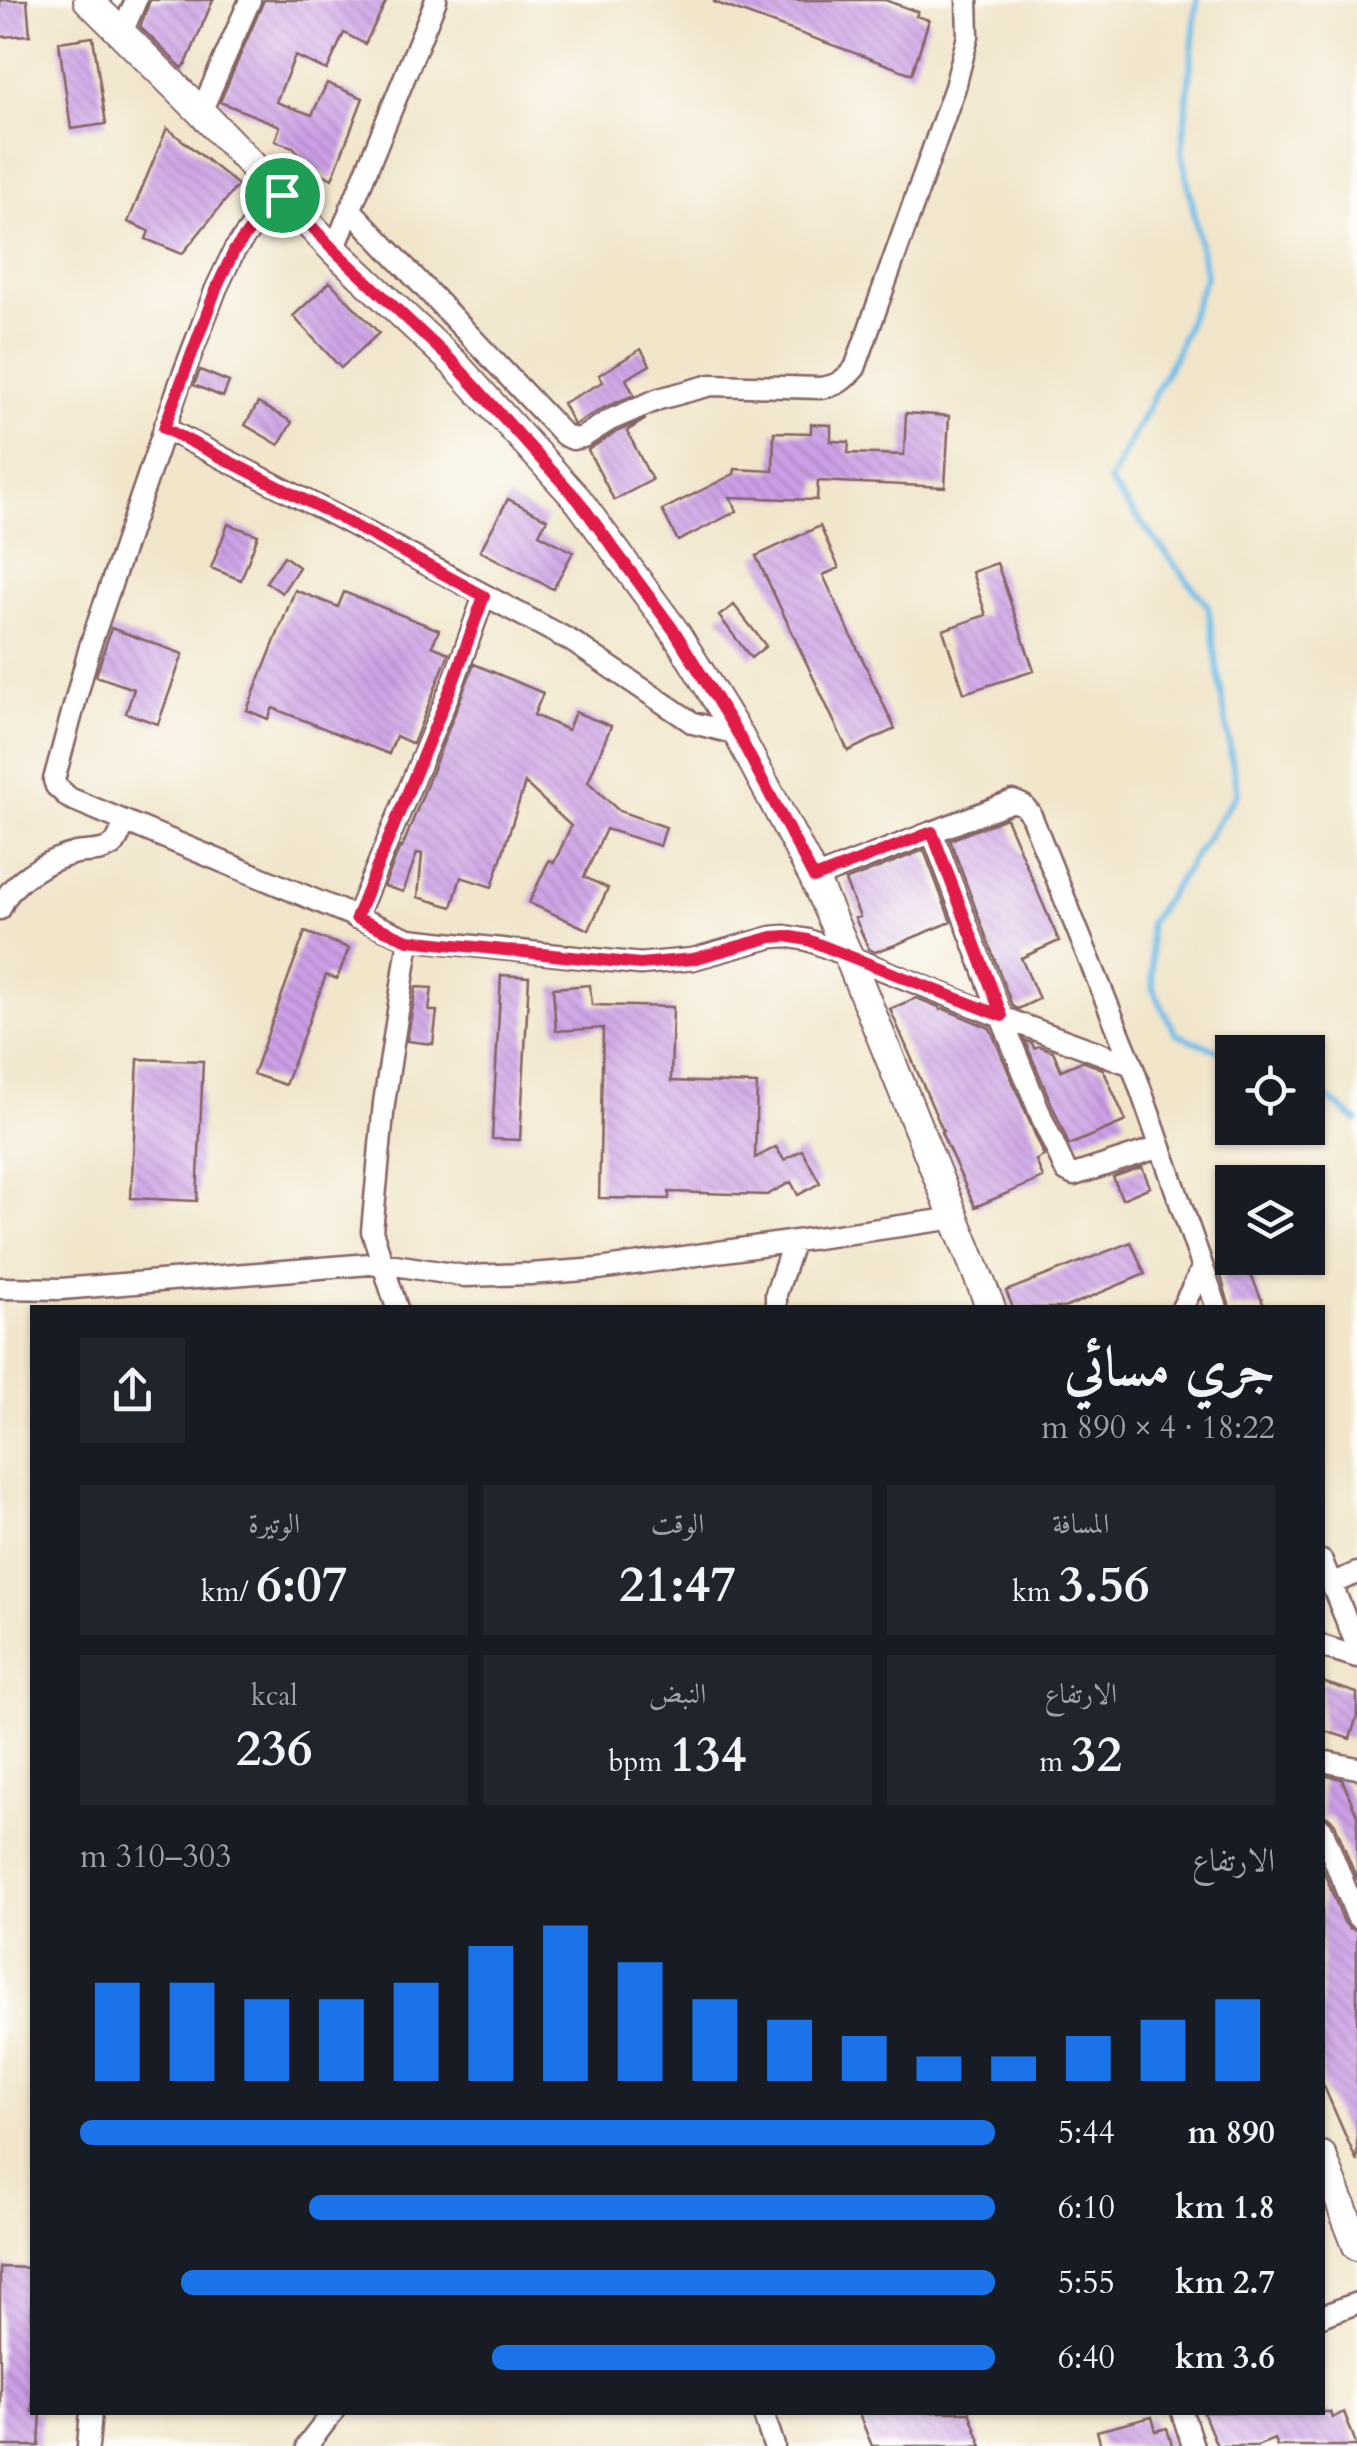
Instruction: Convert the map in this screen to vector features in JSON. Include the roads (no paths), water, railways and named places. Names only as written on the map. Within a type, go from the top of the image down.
[{"type":"main road","points":[[88,0],[334,250],[454,363],[578,500],[675,632],[738,734],[814,878],[990,1305]]},
{"type":"main road","points":[[1325,2164],[1357,2246]]},
{"type":"street","points":[[122,33],[136,0]]},
{"type":"street","points":[[202,112],[250,0]]},
{"type":"street","points":[[334,250],[436,0]]},
{"type":"street","points":[[350,209],[564,435],[573,439],[659,399],[711,384],[834,386],[855,368],[954,88],[968,36],[967,0]]},
{"type":"street","points":[[282,195],[234,251],[216,289],[91,643],[54,780],[56,786],[69,798],[408,940],[640,964],[693,959],[786,936],[808,940],[1132,1065]]},
{"type":"street","points":[[164,428],[573,642],[693,723],[738,734]]},
{"type":"street","points":[[356,918],[454,680],[484,596]]},
{"type":"street","points":[[814,878],[1013,801],[1030,812],[1132,1065],[1216,1305]]},
{"type":"street","points":[[0,909],[16,884],[39,868],[68,855],[102,850],[116,842],[124,821]]},
{"type":"street","points":[[932,832],[1063,1166],[1074,1175],[1160,1146]]},
{"type":"street","points":[[396,1305],[372,1232],[384,1104],[408,940]]},
{"type":"street","points":[[0,1288],[61,1289],[382,1263],[464,1276],[599,1269],[956,1218]]},
{"type":"street","points":[[776,1305],[793,1242]]},
{"type":"street","points":[[1184,1305],[1202,1269]]},
{"type":"street","points":[[1325,1567],[1357,1646]]},
{"type":"street","points":[[1333,1583],[1357,1574]]},
{"type":"street","points":[[1325,1647],[1357,1657]]},
{"type":"street","points":[[1325,1762],[1357,1768]]},
{"type":"street","points":[[1325,1837],[1357,1917]]},
{"type":"street","points":[[1325,2315],[1357,2303]]},
{"type":"street","points":[[88,2446],[91,2415]]},
{"type":"street","points":[[307,2446],[330,2415]]},
{"type":"street","points":[[764,2415],[774,2446]]},
{"type":"street","points":[[1183,2415],[1193,2446]]},
{"type":"waterway","points":[[1197,0],[1182,152],[1206,276],[1176,353],[1109,482],[1208,606],[1237,793],[1149,924],[1153,989],[1176,1034],[1215,1049]]},
{"type":"waterway","points":[[1325,1096],[1357,1121]]}]
